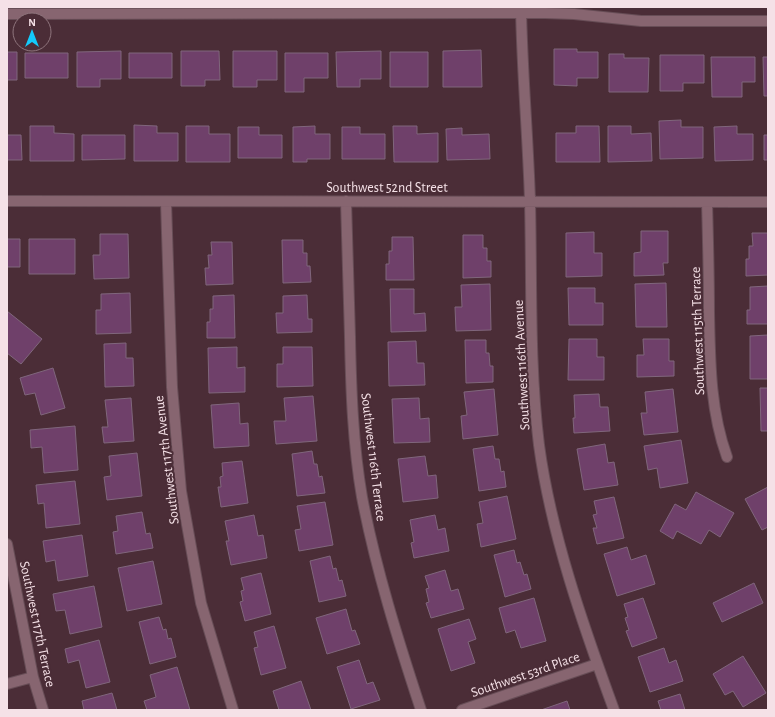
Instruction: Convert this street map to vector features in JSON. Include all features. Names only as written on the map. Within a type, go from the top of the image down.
[{"type":"street","points":[[7,14],[521,10],[641,21],[768,21]]},
{"type":"street","name":"Southwest 116th Avenue","points":[[521,10],[530,200],[533,373],[539,446],[560,548],[597,664],[614,710]]},
{"type":"street","name":"Southwest 52nd Street","points":[[7,201],[166,202],[530,200],[768,202]]},
{"type":"street","name":"Southwest 116th Terrace","points":[[346,201],[353,421],[362,496],[377,565],[394,630],[421,710]]},
{"type":"street","name":"Southwest 117th Avenue","points":[[166,202],[172,387],[182,491],[202,603],[233,710]]},
{"type":"street","name":"Southwest 115th Terrace","points":[[707,202],[710,348],[713,398],[719,434],[727,456]]},
{"type":"street","name":"Southwest 117th Terrace","points":[[7,544],[33,677],[43,710]]},
{"type":"street","name":"Southwest 53rd Place","points":[[462,710],[597,664]]},
{"type":"street","points":[[7,684],[33,677]]},
{"type":"building","points":[[554,49],[577,49],[577,52],[598,52],[598,78],[577,78],[577,86],[554,85]]},
{"type":"building","points":[[481,50],[482,87],[443,87],[443,51]]},
{"type":"building","points":[[121,51],[121,79],[100,79],[100,87],[77,87],[77,52]]},
{"type":"building","points":[[181,51],[219,51],[220,80],[205,80],[205,86],[181,86]]},
{"type":"building","points":[[233,51],[277,51],[277,80],[257,80],[257,87],[233,87]]},
{"type":"building","points":[[381,51],[381,79],[360,79],[360,87],[337,87],[336,52]]},
{"type":"building","points":[[7,52],[17,52],[17,80],[7,80]]},
{"type":"building","points":[[390,52],[428,52],[428,87],[390,87]]},
{"type":"building","points":[[25,53],[68,53],[68,78],[25,78]]},
{"type":"building","points":[[129,53],[172,53],[172,78],[129,78]]},
{"type":"building","points":[[285,53],[328,53],[328,78],[304,78],[304,92],[285,92]]},
{"type":"building","points":[[609,54],[624,54],[624,58],[649,58],[648,92],[609,92]]},
{"type":"building","points":[[660,55],[704,55],[704,83],[683,83],[683,91],[660,91]]},
{"type":"building","points":[[711,57],[755,57],[755,82],[742,82],[742,97],[712,97]]},
{"type":"building","points":[[763,57],[768,57],[768,96],[764,96]]},
{"type":"building","points":[[681,120],[681,127],[703,127],[703,158],[660,159],[659,121]]},
{"type":"building","points":[[134,125],[157,126],[157,133],[178,133],[178,161],[134,161]]},
{"type":"building","points":[[30,126],[54,126],[54,133],[74,134],[74,161],[30,161]]},
{"type":"building","points":[[186,126],[209,126],[209,134],[230,134],[230,162],[186,162]]},
{"type":"building","points":[[315,126],[315,134],[330,134],[330,159],[307,159],[307,162],[293,162],[293,127]]},
{"type":"building","points":[[393,126],[417,126],[417,134],[438,133],[438,162],[394,162]]},
{"type":"building","points":[[576,126],[599,126],[600,162],[556,162],[556,133],[576,133]]},
{"type":"building","points":[[608,126],[631,126],[631,134],[651,133],[652,161],[608,162]]},
{"type":"building","points":[[737,126],[737,134],[753,134],[753,160],[715,161],[714,127]]},
{"type":"building","points":[[238,127],[259,127],[259,135],[282,135],[282,158],[238,158]]},
{"type":"building","points":[[342,127],[360,127],[360,134],[385,134],[385,159],[342,159]]},
{"type":"building","points":[[462,128],[462,135],[489,134],[490,159],[447,160],[446,129]]},
{"type":"building","points":[[7,135],[21,135],[22,160],[7,160]]},
{"type":"building","points":[[82,135],[125,135],[125,159],[82,160]]},
{"type":"building","points":[[764,135],[768,135],[768,160],[764,160]]},
{"type":"building","points":[[641,231],[668,231],[668,263],[663,263],[664,275],[634,276],[634,253],[641,252]]},
{"type":"building","points":[[594,232],[594,253],[602,253],[602,276],[566,277],[566,233]]},
{"type":"building","points":[[752,233],[768,233],[768,275],[746,276],[746,259],[749,259],[749,246],[753,246]]},
{"type":"building","points":[[100,234],[128,234],[129,278],[94,279],[93,255],[100,255]]},
{"type":"building","points":[[463,235],[483,235],[483,248],[487,248],[487,261],[491,261],[491,277],[463,278]]},
{"type":"building","points":[[392,237],[413,237],[414,280],[386,280],[386,264],[389,264],[389,251],[392,251]]},
{"type":"building","points":[[7,239],[20,239],[20,267],[7,267]]},
{"type":"building","points":[[29,239],[75,239],[75,274],[29,274]]},
{"type":"building","points":[[282,240],[303,240],[303,253],[307,253],[307,266],[310,266],[311,282],[283,283]]},
{"type":"building","points":[[211,242],[232,242],[233,284],[206,285],[205,268],[209,268],[208,255],[212,255]]},
{"type":"building","points":[[666,283],[667,327],[636,327],[635,284]]},
{"type":"building","points":[[490,284],[491,330],[456,331],[455,307],[462,307],[461,285]]},
{"type":"building","points":[[768,286],[768,324],[747,324],[747,310],[750,310],[750,287]]},
{"type":"building","points":[[568,288],[595,288],[595,303],[603,303],[603,325],[569,325]]},
{"type":"building","points":[[390,289],[414,289],[414,314],[425,313],[426,331],[391,332]]},
{"type":"building","points":[[130,293],[131,333],[96,334],[96,310],[101,310],[101,294]]},
{"type":"building","points":[[234,295],[235,338],[207,338],[207,322],[210,322],[210,309],[213,309],[213,296]]},
{"type":"building","points":[[307,295],[308,319],[312,319],[312,332],[277,333],[276,313],[283,313],[283,296]]},
{"type":"building","points":[[7,311],[42,339],[21,364],[7,353]]},
{"type":"building","points":[[768,335],[768,379],[750,379],[750,336]]},
{"type":"building","points":[[569,339],[597,339],[597,357],[604,357],[604,380],[568,380]]},
{"type":"building","points":[[643,339],[669,339],[669,361],[674,361],[674,376],[637,377],[637,355],[644,355]]},
{"type":"building","points":[[465,340],[486,340],[486,353],[489,353],[490,366],[493,366],[493,382],[466,383]]},
{"type":"building","points":[[416,341],[417,363],[424,363],[425,385],[389,386],[388,342]]},
{"type":"building","points":[[126,343],[126,358],[133,358],[134,386],[105,387],[104,344]]},
{"type":"building","points":[[237,347],[237,368],[245,367],[245,392],[209,393],[208,348]]},
{"type":"building","points":[[283,347],[312,347],[313,386],[277,387],[277,364],[283,364]]},
{"type":"building","points":[[53,368],[65,408],[41,415],[35,393],[25,395],[20,378]]},
{"type":"building","points":[[760,388],[768,388],[768,431],[761,431]]},
{"type":"building","points":[[494,389],[498,435],[463,439],[461,416],[467,415],[464,392]]},
{"type":"building","points":[[673,389],[678,432],[644,435],[641,413],[647,413],[645,392]]},
{"type":"building","points":[[599,394],[600,407],[608,407],[610,431],[574,433],[574,395]]},
{"type":"building","points":[[313,396],[317,441],[276,444],[274,421],[286,421],[284,398]]},
{"type":"building","points":[[131,398],[134,441],[104,443],[102,427],[108,427],[105,400]]},
{"type":"building","points":[[419,398],[420,419],[429,418],[430,442],[394,443],[392,399]]},
{"type":"building","points":[[239,403],[240,424],[248,423],[249,446],[214,448],[211,405]]},
{"type":"building","points":[[75,426],[78,470],[44,473],[42,447],[31,448],[30,430]]},
{"type":"building","points":[[681,440],[688,483],[660,488],[657,468],[648,470],[644,446]]},
{"type":"building","points":[[605,444],[608,463],[614,462],[618,485],[584,490],[577,449]]},
{"type":"building","points":[[493,446],[495,459],[499,459],[501,472],[504,471],[506,487],[479,491],[473,449]]},
{"type":"building","points":[[312,451],[314,464],[317,464],[319,477],[322,476],[325,493],[297,496],[292,454]]},
{"type":"building","points":[[137,453],[142,496],[107,500],[104,477],[111,476],[109,456]]},
{"type":"building","points":[[425,456],[428,476],[436,475],[438,498],[403,502],[398,459]]},
{"type":"building","points":[[242,461],[248,503],[221,507],[218,487],[221,487],[220,477],[223,476],[222,463]]},
{"type":"building","points":[[75,481],[80,524],[46,528],[44,503],[38,504],[36,485]]},
{"type":"building","points":[[768,487],[768,527],[762,530],[745,499]]},
{"type":"building","points":[[696,492],[734,513],[720,537],[709,530],[701,544],[677,531],[673,539],[660,531],[675,504],[686,510]]},
{"type":"building","points":[[507,496],[516,539],[481,547],[477,524],[483,523],[479,502]]},
{"type":"building","points":[[614,497],[624,538],[597,544],[593,528],[597,528],[593,515],[597,514],[594,501]]},
{"type":"building","points":[[325,502],[333,545],[299,551],[295,530],[301,529],[297,506]]},
{"type":"building","points":[[142,512],[146,534],[150,533],[153,548],[116,554],[113,532],[118,531],[116,516]]},
{"type":"building","points":[[254,515],[258,536],[263,535],[267,558],[231,565],[226,541],[229,541],[225,521]]},
{"type":"building","points":[[435,515],[438,530],[445,528],[449,551],[414,558],[411,543],[414,542],[410,520]]},
{"type":"building","points":[[82,535],[88,576],[58,581],[55,560],[46,562],[43,541]]},
{"type":"building","points":[[627,547],[631,560],[646,555],[655,584],[617,596],[604,554]]},
{"type":"building","points":[[514,550],[517,563],[520,562],[524,575],[527,574],[531,589],[505,597],[494,555]]},
{"type":"building","points":[[330,556],[333,569],[336,568],[339,581],[342,580],[346,596],[319,602],[310,561]]},
{"type":"building","points":[[153,561],[162,604],[127,611],[118,568]]},
{"type":"building","points":[[445,570],[451,591],[458,589],[464,609],[431,618],[426,603],[429,602],[426,589],[429,588],[425,576]]},
{"type":"building","points":[[261,573],[271,614],[245,621],[240,602],[243,601],[241,591],[244,590],[241,578]]},
{"type":"building","points":[[754,583],[763,603],[722,622],[713,603]]},
{"type":"building","points":[[94,586],[102,627],[70,634],[65,610],[56,611],[53,594]]},
{"type":"building","points":[[534,598],[546,641],[521,648],[515,630],[506,633],[499,608]]},
{"type":"building","points":[[643,598],[657,638],[632,647],[626,631],[629,630],[625,618],[628,617],[624,604]]},
{"type":"building","points":[[346,609],[352,631],[355,630],[360,644],[327,654],[316,618]]},
{"type":"building","points":[[159,617],[163,630],[166,629],[168,639],[171,638],[176,657],[150,664],[139,622]]},
{"type":"building","points":[[469,619],[476,639],[468,642],[475,663],[451,671],[438,629]]},
{"type":"building","points":[[274,626],[286,668],[261,675],[254,648],[258,647],[254,632]]},
{"type":"building","points":[[99,640],[110,682],[86,688],[79,660],[68,663],[65,649]]},
{"type":"building","points":[[664,648],[669,663],[676,660],[683,681],[650,692],[638,657]]},
{"type":"building","points":[[743,656],[766,693],[743,707],[733,691],[725,695],[713,674]]},
{"type":"building","points":[[359,660],[367,684],[373,682],[380,700],[351,709],[337,667]]},
{"type":"building","points":[[177,667],[190,710],[147,710],[144,701],[156,697],[150,675]]},
{"type":"building","points":[[301,681],[311,710],[279,710],[273,691]]},
{"type":"building","points":[[112,693],[117,710],[84,710],[82,701]]},
{"type":"building","points":[[680,694],[685,710],[661,710],[658,701]]},
{"type":"building","points":[[567,701],[570,710],[541,710]]}]
